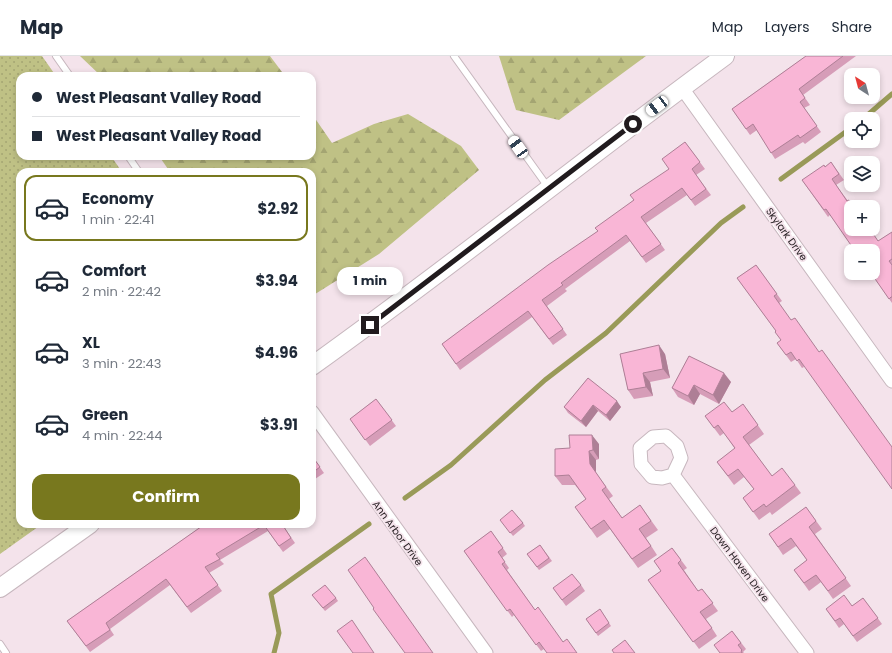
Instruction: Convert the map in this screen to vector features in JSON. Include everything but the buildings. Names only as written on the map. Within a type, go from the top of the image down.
[{"type":"main road","points":[[316,363],[393,308],[549,188],[725,56]]},
{"type":"main road","points":[[0,588],[84,528]]},
{"type":"street","name":"Skylark Drive","points":[[682,88],[892,380]]},
{"type":"street","name":"Ann Arbor Drive","points":[[316,418],[486,653]]},
{"type":"street","name":"Dawn Haven Drive","points":[[673,475],[807,653]]},
{"type":"lane","points":[[56,56],[67,72]]},
{"type":"lane","points":[[454,56],[549,188]]},
{"type":"lane","points":[[0,644],[6,653]]},
{"type":"green space","points":[[0,56],[42,56],[53,72],[16,72],[16,160],[114,160],[119,168],[16,168],[16,528],[36,528],[0,554]]},
{"type":"green space","points":[[80,56],[270,56],[282,72],[97,72]]},
{"type":"green space","points":[[499,56],[646,56],[559,120],[516,110]]},
{"type":"green space","points":[[408,114],[461,146],[479,170],[379,254],[316,293],[316,168],[167,168],[162,160],[316,160],[316,120],[332,143],[374,124]]},
{"type":"waterway","points":[[871,112],[892,94]]},
{"type":"waterway","points":[[781,179],[844,133]]},
{"type":"waterway","points":[[405,498],[451,465],[545,380],[606,333],[721,223],[743,207]]},
{"type":"waterway","points":[[274,653],[279,633],[271,594],[369,524]]},
{"type":"route","points":[[370,325],[633,124]]}]
